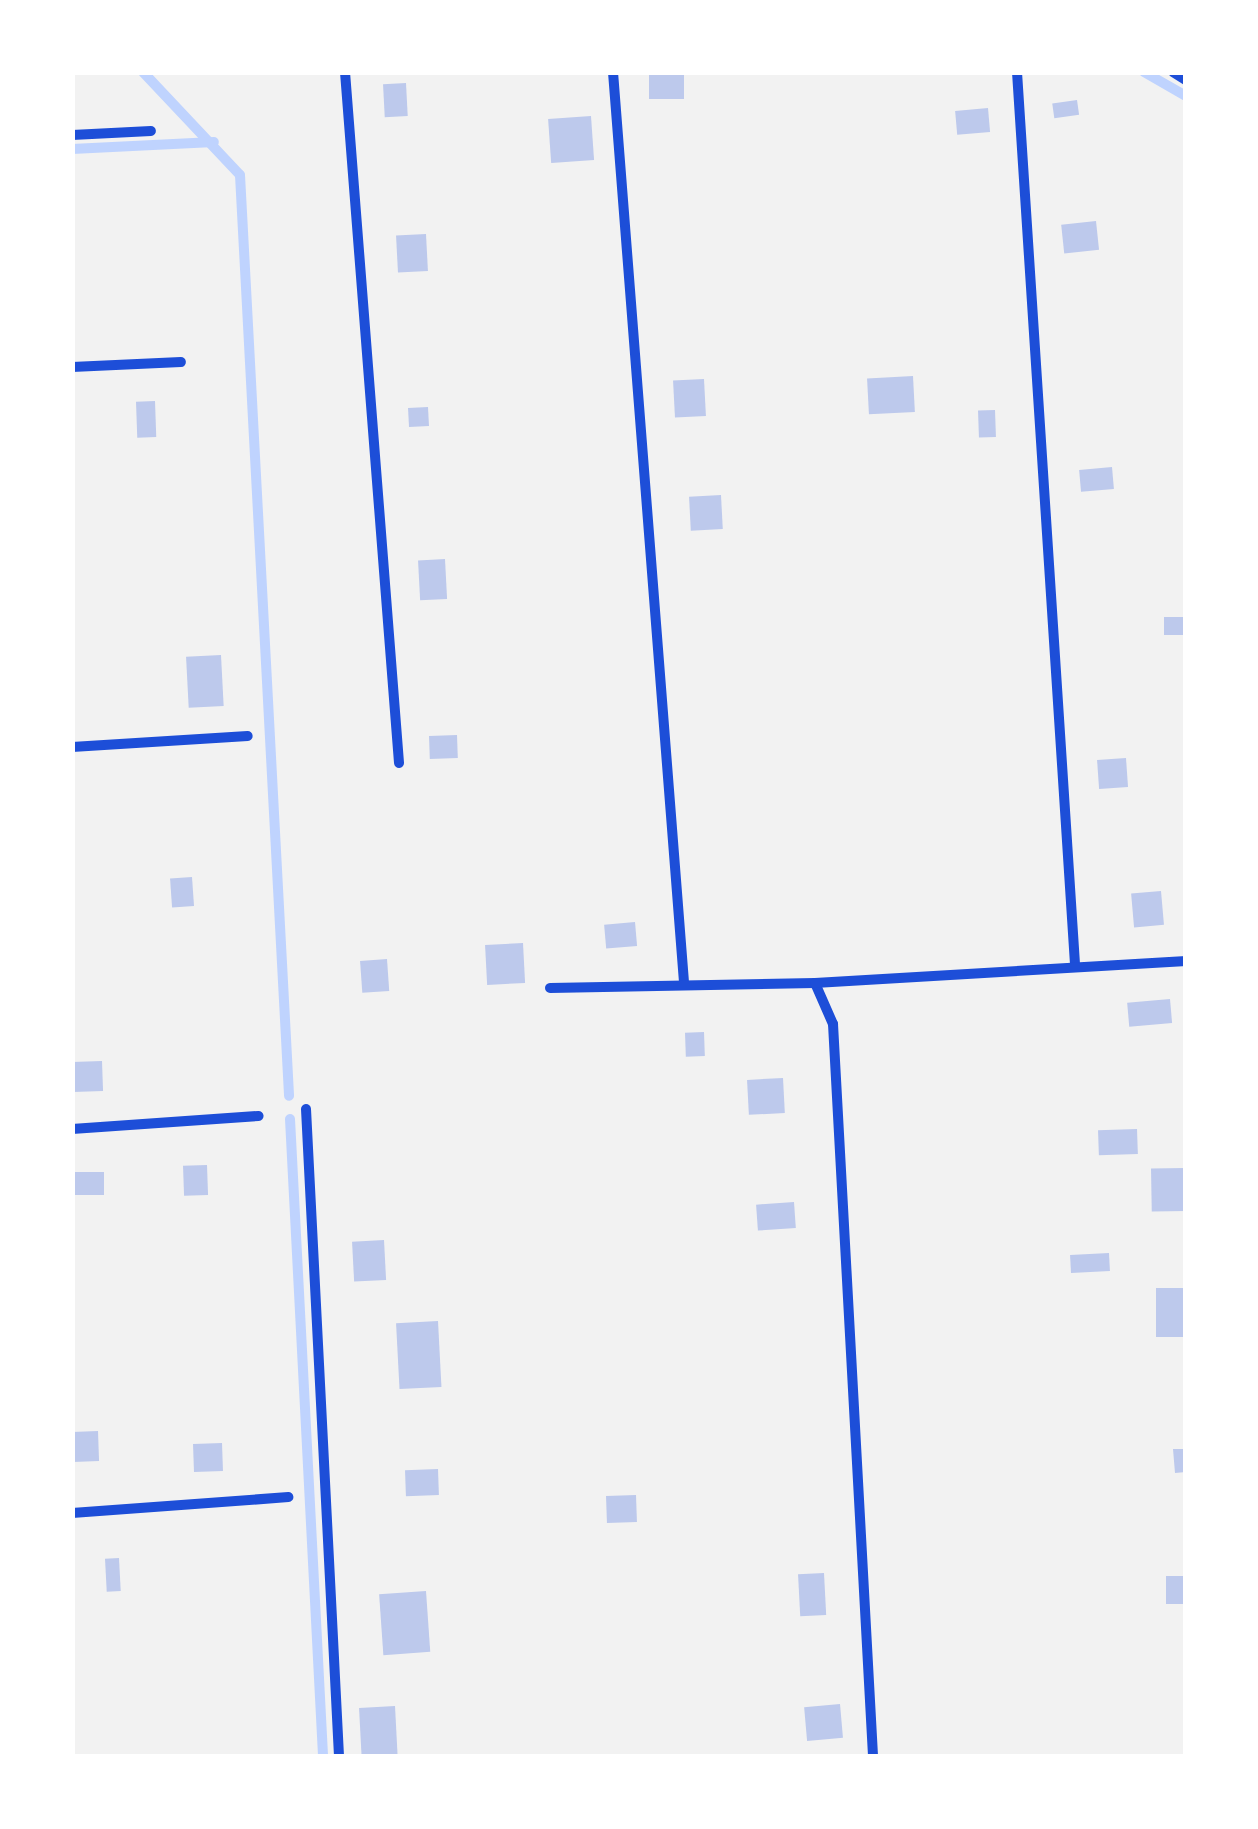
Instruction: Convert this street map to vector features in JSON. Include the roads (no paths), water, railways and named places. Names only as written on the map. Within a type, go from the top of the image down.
[{"type":"street","points":[[345,72],[399,763]]},
{"type":"street","points":[[612,72],[684,983]]},
{"type":"street","points":[[1017,72],[1075,964]]},
{"type":"street","points":[[1173,72],[1186,80]]},
{"type":"street","points":[[72,135],[152,131]]},
{"type":"street","points":[[72,367],[180,362]]},
{"type":"street","points":[[72,747],[248,736]]},
{"type":"street","points":[[550,988],[815,982],[1186,960]]},
{"type":"street","points":[[815,982],[833,1024],[873,1756]]},
{"type":"street","points":[[306,1109],[339,1756]]},
{"type":"street","points":[[72,1128],[260,1116]]},
{"type":"street","points":[[72,1513],[288,1497]]},
{"type":"waterway","points":[[143,72],[240,175],[289,1096]]},
{"type":"waterway","points":[[1144,72],[1186,96]]},
{"type":"waterway","points":[[72,149],[214,142]]},
{"type":"waterway","points":[[290,1119],[323,1756]]}]
